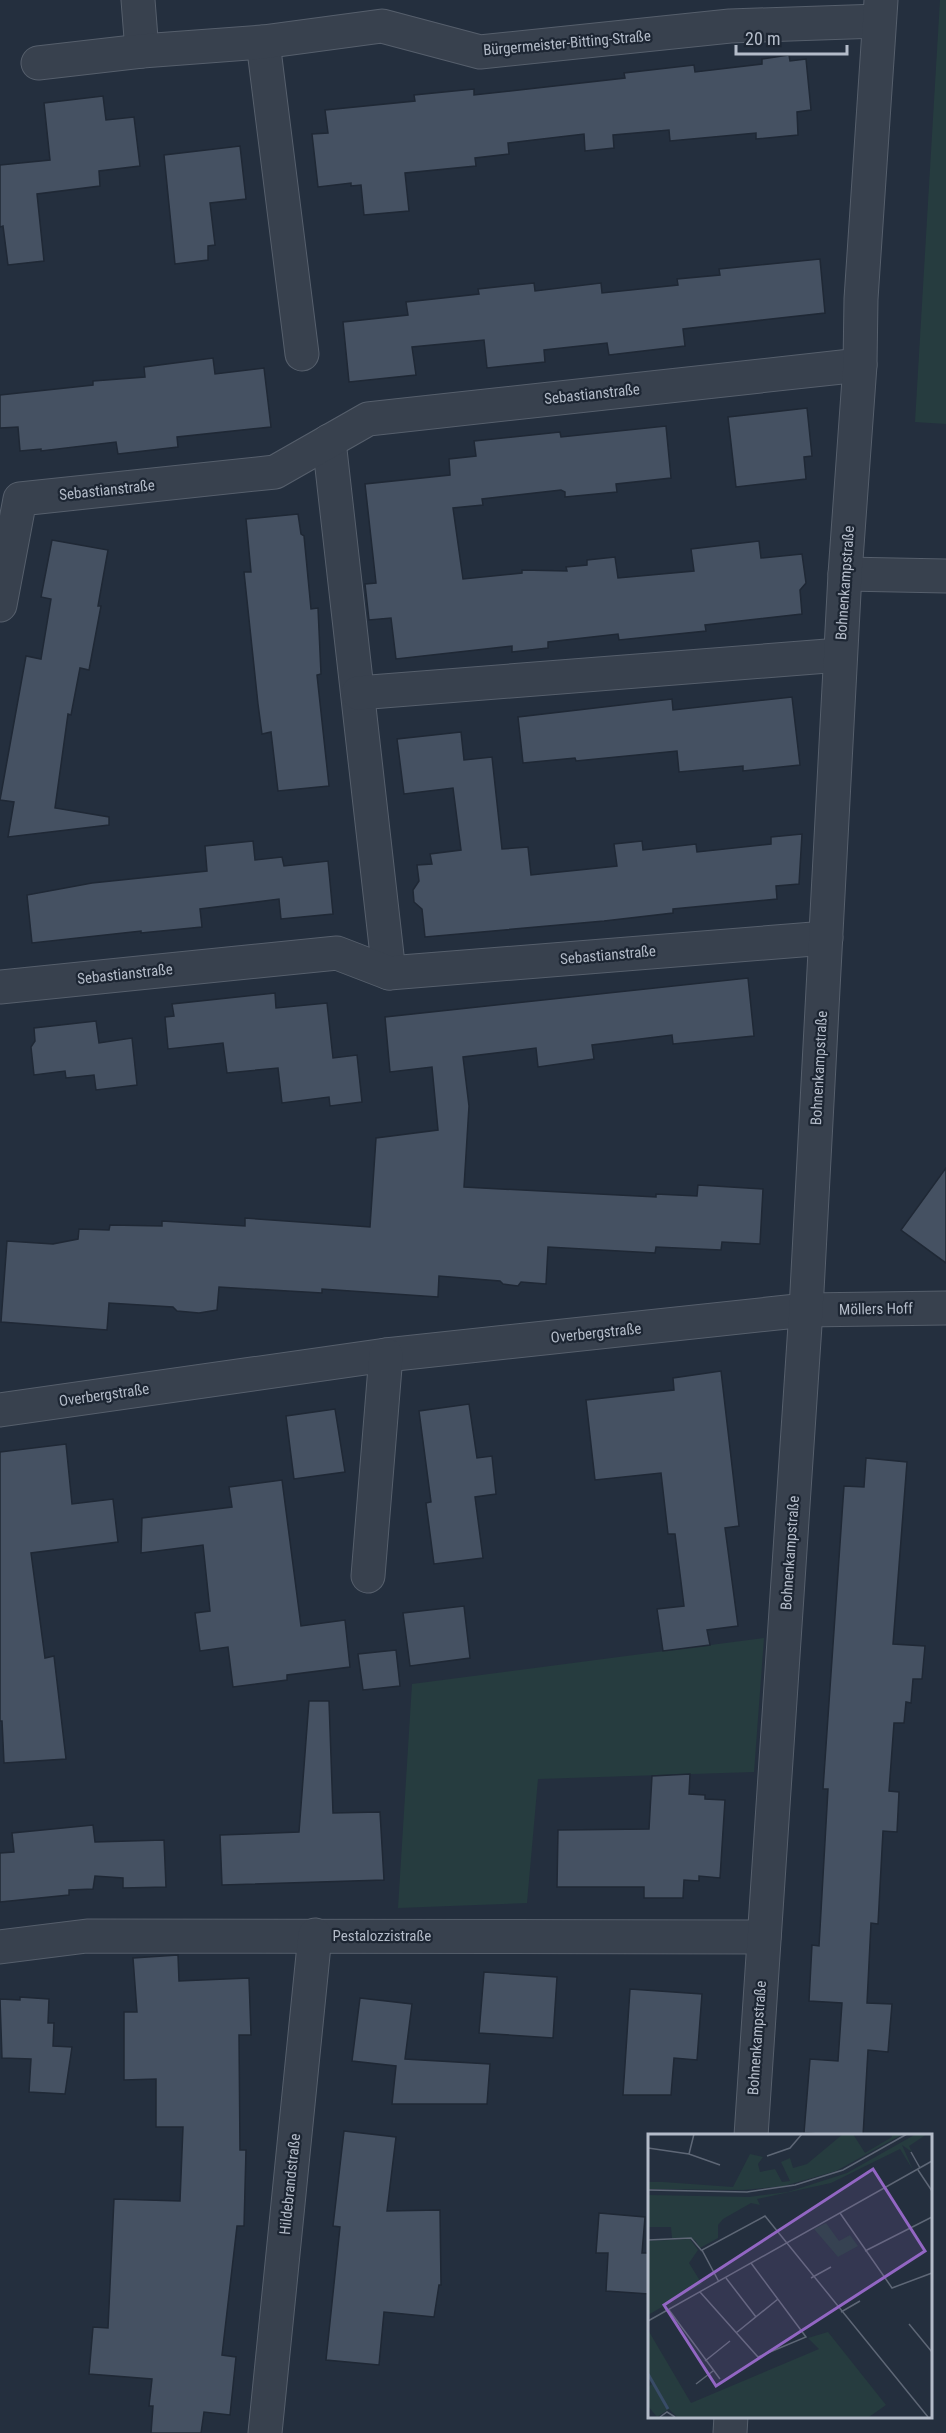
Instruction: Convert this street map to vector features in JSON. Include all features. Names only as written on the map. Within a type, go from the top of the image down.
[{"type":"street","points":[[138,0],[142,51]]},
{"type":"street","name":"Bürgermeister-Bitting-Straße","points":[[38,63],[142,51],[263,42],[381,26],[480,52],[729,13],[880,10]]},
{"type":"street","name":"Bohnenkampstraße","points":[[751,2134],[806,1310],[844,574],[860,364],[862,288],[880,10]]},
{"type":"street","points":[[263,42],[302,354]]},
{"type":"street","name":"Sebastianstraße","points":[[0,605],[20,499],[275,472],[368,419],[860,364]]},
{"type":"street","points":[[329,441],[389,973]]},
{"type":"street","points":[[844,574],[946,576]]},
{"type":"street","points":[[357,693],[840,655]]},
{"type":"street","name":"Sebastianstraße","points":[[0,987],[337,952],[389,973],[826,938]]},
{"type":"street","name":"Möllers Hoff","points":[[806,1310],[946,1308]]},
{"type":"street","name":"Overbergstraße","points":[[0,1410],[386,1355],[806,1310]]},
{"type":"street","points":[[368,1576],[386,1355]]},
{"type":"street","name":"Hildebrandstraße","points":[[265,2433],[315,1935]]},
{"type":"street","name":"Pestalozzistraße","points":[[0,1947],[87,1936],[764,1937]]},
{"type":"street","points":[[730,2433],[731,2418]]},
{"type":"green space","points":[[940,0],[946,0],[946,424],[915,422]]},
{"type":"green space","points":[[764,1638],[754,1772],[538,1779],[527,1903],[398,1908],[412,1684]]},
{"type":"building","points":[[789,55],[790,61],[806,59],[811,110],[797,112],[798,135],[756,139],[756,133],[670,141],[669,130],[613,135],[614,148],[585,151],[584,134],[508,143],[509,154],[475,158],[476,166],[405,173],[409,211],[364,215],[361,185],[351,186],[351,183],[318,187],[312,134],[328,133],[325,110],[415,101],[414,95],[474,89],[474,95],[625,78],[624,73],[694,65],[695,72],[762,64],[762,59]]},
{"type":"building","points":[[103,96],[106,120],[134,117],[140,166],[99,171],[100,186],[37,194],[44,261],[8,265],[3,226],[0,227],[0,165],[50,160],[44,103]]},
{"type":"building","points":[[240,146],[246,199],[210,203],[215,245],[208,246],[208,260],[175,264],[164,155]]},
{"type":"building","points":[[820,259],[825,313],[683,329],[685,346],[609,355],[607,343],[544,350],[545,362],[487,368],[484,340],[412,347],[416,375],[349,382],[343,322],[408,315],[406,302],[479,294],[478,289],[534,283],[535,291],[601,283],[602,293],[678,285],[677,279],[720,275],[719,269]]},
{"type":"building","points":[[213,358],[215,374],[264,368],[271,427],[177,437],[178,447],[118,454],[116,442],[41,451],[41,449],[20,451],[18,427],[0,428],[0,395],[93,385],[93,381],[145,377],[144,367]]},
{"type":"building","points":[[807,408],[812,456],[804,457],[806,479],[736,487],[728,417]]},
{"type":"building","points":[[666,426],[671,478],[616,484],[617,492],[565,497],[565,492],[561,490],[482,499],[483,505],[453,508],[463,579],[522,573],[522,570],[567,571],[566,567],[587,565],[587,560],[615,557],[618,578],[694,571],[691,549],[759,541],[761,558],[802,554],[806,583],[800,590],[802,614],[705,625],[706,631],[619,640],[618,634],[548,642],[548,648],[512,652],[512,646],[396,659],[391,618],[369,620],[365,584],[376,583],[365,484],[450,475],[449,459],[476,456],[474,441],[560,432],[561,437]]},
{"type":"building","points":[[298,514],[301,534],[304,536],[311,609],[318,608],[321,674],[317,675],[329,786],[278,791],[271,732],[262,734],[258,704],[244,572],[251,572],[246,519]]},
{"type":"building","points":[[52,540],[108,550],[98,606],[101,606],[89,670],[80,668],[71,715],[68,714],[55,808],[109,817],[109,825],[8,837],[14,802],[0,800],[26,656],[41,659],[51,599],[41,597]]},
{"type":"building","points":[[792,697],[800,765],[743,771],[743,766],[679,772],[677,751],[576,761],[575,758],[523,763],[518,717],[672,699],[673,710]]},
{"type":"building","points":[[461,732],[464,760],[492,757],[502,849],[528,847],[531,875],[617,866],[614,844],[642,841],[643,850],[696,844],[697,852],[771,844],[771,837],[802,834],[799,884],[776,886],[777,899],[673,909],[673,913],[604,921],[425,937],[422,909],[414,902],[413,890],[419,881],[417,865],[432,864],[430,854],[461,850],[453,788],[404,794],[397,739]]},
{"type":"building","points":[[253,841],[255,860],[282,857],[284,866],[328,861],[333,914],[281,919],[279,899],[200,909],[202,927],[32,943],[27,895],[92,883],[207,871],[205,846]]},
{"type":"building","points":[[748,978],[754,1036],[673,1044],[672,1035],[592,1045],[594,1059],[538,1067],[536,1048],[463,1057],[469,1106],[464,1187],[656,1197],[656,1194],[697,1196],[698,1185],[763,1189],[760,1244],[722,1242],[721,1250],[656,1247],[655,1253],[548,1247],[546,1284],[521,1282],[518,1286],[503,1284],[500,1281],[439,1276],[438,1297],[322,1289],[322,1293],[219,1287],[217,1310],[199,1313],[177,1311],[173,1307],[109,1303],[107,1330],[1,1322],[7,1241],[53,1244],[78,1239],[79,1229],[109,1230],[110,1225],[162,1226],[162,1221],[245,1226],[245,1218],[370,1227],[376,1138],[438,1130],[432,1067],[390,1072],[385,1017]]},
{"type":"building","points":[[275,993],[276,1008],[327,1003],[333,1058],[357,1055],[362,1102],[330,1106],[329,1097],[282,1103],[278,1068],[227,1073],[223,1043],[168,1049],[165,1017],[174,1016],[172,1004]]},
{"type":"building","points":[[96,1021],[99,1043],[132,1038],[137,1085],[96,1090],[94,1075],[66,1078],[65,1071],[34,1075],[31,1047],[35,1041],[34,1028]]},
{"type":"building","points":[[946,1168],[946,1263],[901,1230]]},
{"type":"building","points":[[721,1371],[739,1526],[725,1528],[738,1626],[707,1630],[710,1645],[663,1651],[657,1609],[684,1606],[675,1534],[668,1534],[661,1473],[595,1480],[586,1400],[674,1390],[673,1378]]},
{"type":"building","points":[[469,1404],[477,1458],[492,1456],[496,1494],[475,1497],[483,1558],[434,1564],[426,1503],[431,1502],[419,1411]]},
{"type":"building","points":[[335,1409],[345,1472],[294,1479],[286,1416]]},
{"type":"building","points":[[66,1444],[72,1504],[113,1499],[118,1542],[31,1553],[45,1658],[54,1656],[66,1759],[4,1763],[2,1721],[0,1721],[0,1452]]},
{"type":"building","points":[[866,1458],[907,1462],[893,1644],[925,1646],[922,1679],[913,1679],[911,1703],[906,1702],[904,1723],[894,1723],[889,1791],[899,1792],[897,1832],[883,1831],[878,1924],[871,1923],[867,2003],[892,2004],[888,2052],[868,2050],[863,2134],[804,2133],[810,2059],[838,2061],[842,2003],[809,2001],[812,1945],[819,1946],[828,1789],[823,1789],[844,1486],[864,1487]]},
{"type":"building","points":[[282,1480],[301,1626],[345,1620],[350,1667],[287,1675],[287,1680],[233,1687],[228,1647],[200,1651],[195,1613],[210,1611],[203,1545],[141,1553],[142,1518],[232,1507],[229,1487]]},
{"type":"building","points":[[464,1606],[470,1658],[410,1666],[403,1613]]},
{"type":"building","points":[[396,1650],[400,1686],[363,1690],[358,1654]]},
{"type":"building","points":[[309,1701],[329,1701],[333,1813],[380,1812],[384,1880],[222,1885],[220,1835],[299,1832]]},
{"type":"building","points":[[690,1774],[689,1794],[705,1795],[705,1799],[725,1800],[720,1878],[699,1876],[699,1881],[684,1880],[683,1898],[644,1898],[644,1887],[557,1887],[558,1830],[649,1829],[652,1776]]},
{"type":"building","points":[[93,1825],[95,1842],[164,1840],[166,1887],[123,1888],[123,1878],[95,1876],[93,1889],[69,1890],[69,1895],[0,1902],[0,1853],[14,1852],[12,1833]]},
{"type":"building","points":[[178,1955],[179,1981],[249,1978],[251,2035],[239,2035],[240,2150],[246,2150],[244,2226],[237,2226],[222,2355],[236,2357],[230,2415],[204,2412],[201,2433],[151,2433],[153,2406],[149,2406],[152,2379],[89,2374],[93,2327],[108,2328],[114,2199],[180,2201],[183,2127],[156,2127],[156,2079],[124,2080],[124,2012],[137,2012],[133,1958]]},
{"type":"building","points":[[484,1972],[557,1977],[553,2038],[479,2033]]},
{"type":"building","points":[[630,1989],[702,1994],[697,2060],[674,2058],[671,2095],[623,2095]]},
{"type":"building","points":[[20,1997],[49,1999],[48,2023],[54,2023],[53,2046],[72,2047],[65,2094],[29,2092],[31,2059],[2,2058],[0,1999],[20,2000]]},
{"type":"building","points":[[360,1998],[412,2004],[405,2059],[490,2064],[487,2104],[392,2104],[396,2066],[352,2061]]},
{"type":"building","points":[[344,2131],[396,2137],[387,2211],[440,2210],[441,2285],[439,2285],[434,2317],[384,2312],[379,2365],[326,2360],[340,2227],[333,2226]]},
{"type":"building","points":[[599,2213],[645,2217],[642,2253],[648,2253],[648,2294],[606,2291],[608,2253],[596,2253]]}]
